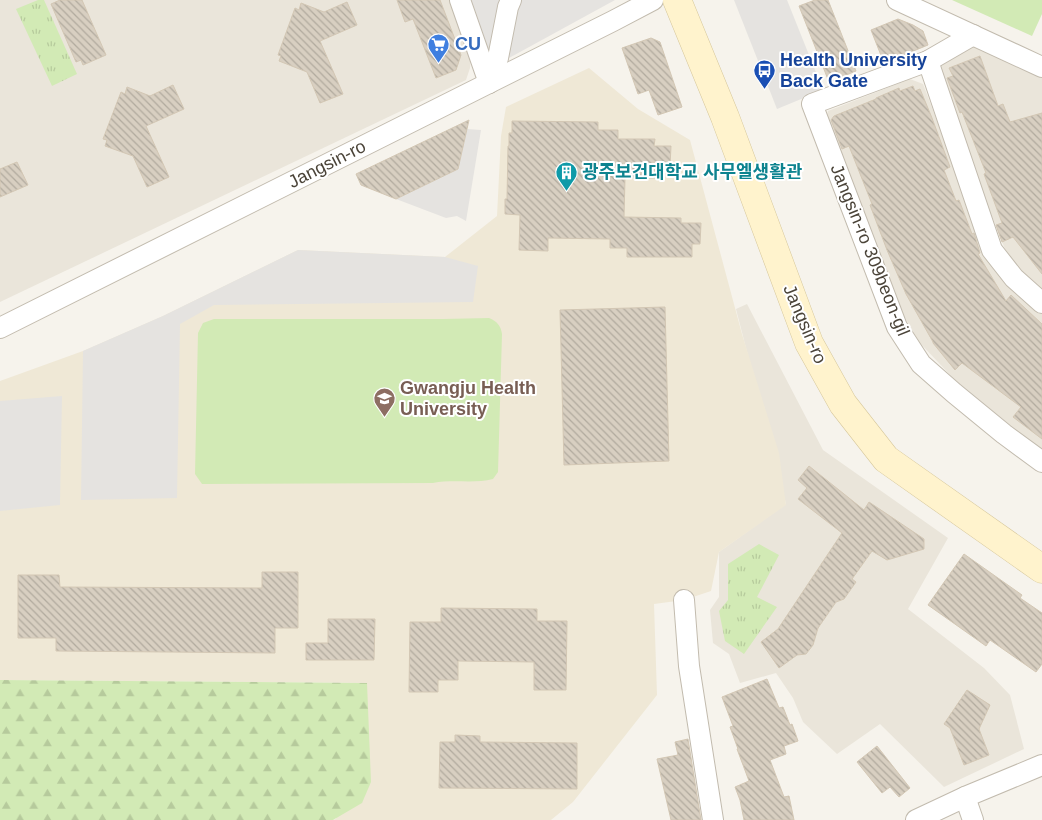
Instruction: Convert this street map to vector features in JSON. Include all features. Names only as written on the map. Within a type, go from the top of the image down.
[{"type":"main road","name":"Jangsin-ro","points":[[677,0],[725,117],[809,343],[844,404],[886,458],[1042,569]]},
{"type":"street","points":[[460,0],[489,82]]},
{"type":"street","points":[[489,82],[498,58],[511,0]]},
{"type":"street","name":"Jangsin-ro","points":[[0,328],[489,82],[613,22],[653,0]]},
{"type":"street","points":[[897,0],[1042,67]]},
{"type":"street","name":"Jangsin-ro 309beon-gil","points":[[973,35],[928,61],[812,104],[897,327],[922,364],[1004,434],[1042,462]]},
{"type":"street","points":[[928,61],[992,250],[1014,278],[1042,303]]},
{"type":"street","points":[[684,600],[688,666],[714,820]]},
{"type":"street","points":[[916,820],[1042,765]]},
{"type":"street","points":[[965,797],[973,820]]},
{"type":"shaded area","points":[[0,0],[451,0],[471,53],[470,68],[466,80],[0,302]]},
{"type":"shaded area","points":[[471,0],[615,0],[509,58],[498,58],[487,48]]},
{"type":"shaded area","points":[[734,0],[787,0],[823,90],[777,109]]},
{"type":"shaded area","points":[[979,44],[1042,78],[1042,294],[1023,276],[1005,249],[937,78],[940,62]]},
{"type":"shaded area","name":"Gwangju Health University","points":[[589,68],[638,109],[690,140],[742,334],[779,453],[786,505],[719,552],[711,591],[684,600],[654,604],[657,695],[573,802],[551,820],[333,820],[336,819],[367,683],[0,680],[0,381],[83,351],[163,316],[298,250],[445,257],[497,216],[501,136],[506,107]]},
{"type":"shaded area","points":[[910,79],[923,84],[988,254],[1011,288],[1042,314],[1042,451],[955,380],[920,343],[901,311],[825,124],[828,111]]},
{"type":"shaded area","points":[[467,129],[481,130],[466,221],[457,216],[446,218],[396,199],[458,169]]},
{"type":"shaded area","points":[[298,250],[445,257],[478,266],[473,302],[214,305],[180,324],[177,498],[81,500],[83,351],[163,316]]},
{"type":"shaded area","points":[[747,304],[823,450],[948,538],[908,609],[984,668],[1010,695],[1024,749],[944,787],[880,724],[837,754],[803,722],[793,698],[776,673],[740,683],[729,654],[713,643],[710,610],[719,597],[719,552],[786,504],[736,309]]},
{"type":"shaded area","points":[[62,396],[60,505],[0,511],[0,401]]},
{"type":"green space","points":[[38,0],[44,0],[77,74],[52,86],[16,9]]},
{"type":"green space","points":[[952,0],[1042,0],[1042,14],[1032,36]]},
{"type":"green space","points":[[489,318],[498,324],[502,334],[498,472],[493,479],[433,483],[202,484],[195,474],[198,333],[203,323],[214,319]]},
{"type":"green space","points":[[759,544],[779,555],[757,597],[777,607],[744,654],[725,641],[719,611],[728,600],[728,564]]},
{"type":"green space","points":[[0,680],[367,683],[371,782],[362,803],[333,820],[0,820]]},
{"type":"building","points":[[60,0],[82,0],[106,55],[83,65],[81,60],[76,62],[51,4]]},
{"type":"building","points":[[397,0],[440,0],[461,55],[456,70],[436,78],[413,19],[405,22]]},
{"type":"building","points":[[815,0],[828,0],[856,71],[829,82],[799,6]]},
{"type":"building","points":[[347,2],[357,25],[320,41],[343,94],[320,103],[307,72],[279,61],[281,56],[278,55],[295,8],[299,10],[301,3],[324,12]]},
{"type":"building","points":[[898,19],[923,31],[928,45],[884,63],[871,30]]},
{"type":"building","points":[[651,38],[660,42],[682,107],[658,115],[649,90],[638,94],[622,48]]},
{"type":"building","points":[[980,56],[998,106],[1003,104],[1010,122],[1042,113],[1042,274],[1013,237],[1002,242],[996,225],[1002,223],[984,174],[986,173],[947,78],[953,76],[949,68]]},
{"type":"building","points":[[173,85],[184,109],[146,126],[169,177],[147,187],[133,156],[105,146],[107,140],[103,139],[121,92],[125,94],[127,87],[150,96]]},
{"type":"building","points":[[913,86],[915,91],[920,89],[932,118],[950,167],[944,170],[956,201],[959,200],[972,234],[974,233],[980,253],[978,254],[1006,301],[1011,295],[1042,324],[1042,439],[1013,417],[1021,407],[962,363],[955,370],[933,343],[906,294],[887,250],[870,205],[872,204],[849,146],[842,149],[831,120],[834,116],[899,88],[900,91]]},
{"type":"building","points":[[469,120],[458,169],[396,199],[361,185],[356,174]]},
{"type":"building","name":"광주보건대학교 사무엘생활관","points":[[512,121],[598,122],[598,130],[618,130],[618,139],[655,139],[654,146],[671,146],[670,166],[663,165],[663,178],[625,178],[624,217],[681,218],[681,223],[701,223],[700,244],[692,244],[692,257],[627,257],[627,248],[610,248],[610,239],[548,238],[548,251],[519,250],[520,215],[505,214],[508,146],[509,133],[512,133]]},
{"type":"building","points":[[17,162],[28,185],[0,197],[0,169]]},
{"type":"building","points":[[665,307],[669,461],[564,465],[560,310]]},
{"type":"building","points":[[809,466],[864,510],[869,502],[924,539],[924,549],[887,560],[872,551],[852,579],[856,582],[844,599],[836,602],[818,628],[813,645],[806,654],[797,655],[779,668],[761,642],[778,629],[842,533],[798,499],[807,488],[798,480]]},
{"type":"building","points":[[964,554],[1022,595],[1020,598],[1042,613],[1042,664],[1036,672],[990,640],[986,646],[928,605]]},
{"type":"building","points":[[262,572],[298,572],[298,628],[275,628],[275,653],[56,651],[56,638],[18,638],[18,575],[59,575],[60,587],[262,588]]},
{"type":"building","points":[[441,608],[537,609],[537,621],[567,621],[566,690],[534,690],[534,662],[458,661],[458,680],[438,680],[438,692],[409,692],[410,622],[441,622]]},
{"type":"building","points":[[328,619],[375,619],[374,660],[306,660],[306,643],[328,643]]},
{"type":"building","points":[[767,679],[779,708],[783,707],[790,725],[792,724],[798,741],[784,746],[786,754],[770,760],[784,797],[789,796],[794,820],[744,820],[735,787],[749,781],[737,749],[730,727],[733,726],[722,697]]},
{"type":"building","points":[[967,690],[990,705],[979,729],[989,755],[964,765],[950,728],[944,724]]},
{"type":"building","points":[[455,735],[480,736],[480,742],[577,743],[577,789],[439,788],[440,742],[455,742]]},
{"type":"building","points":[[688,739],[701,820],[671,820],[657,759],[678,755],[675,742]]},
{"type":"building","points":[[877,746],[910,788],[899,797],[890,787],[882,793],[857,762]]},
{"type":"place","name":"CU","points":[[439,63]]},
{"type":"place","name":"Health University Back Gate","points":[[764,89]]},
{"type":"place","name":"광주보건대학교 사무엘생활관","points":[[566,191]]},
{"type":"place","name":"Gwangju Health University","points":[[384,417]]}]
